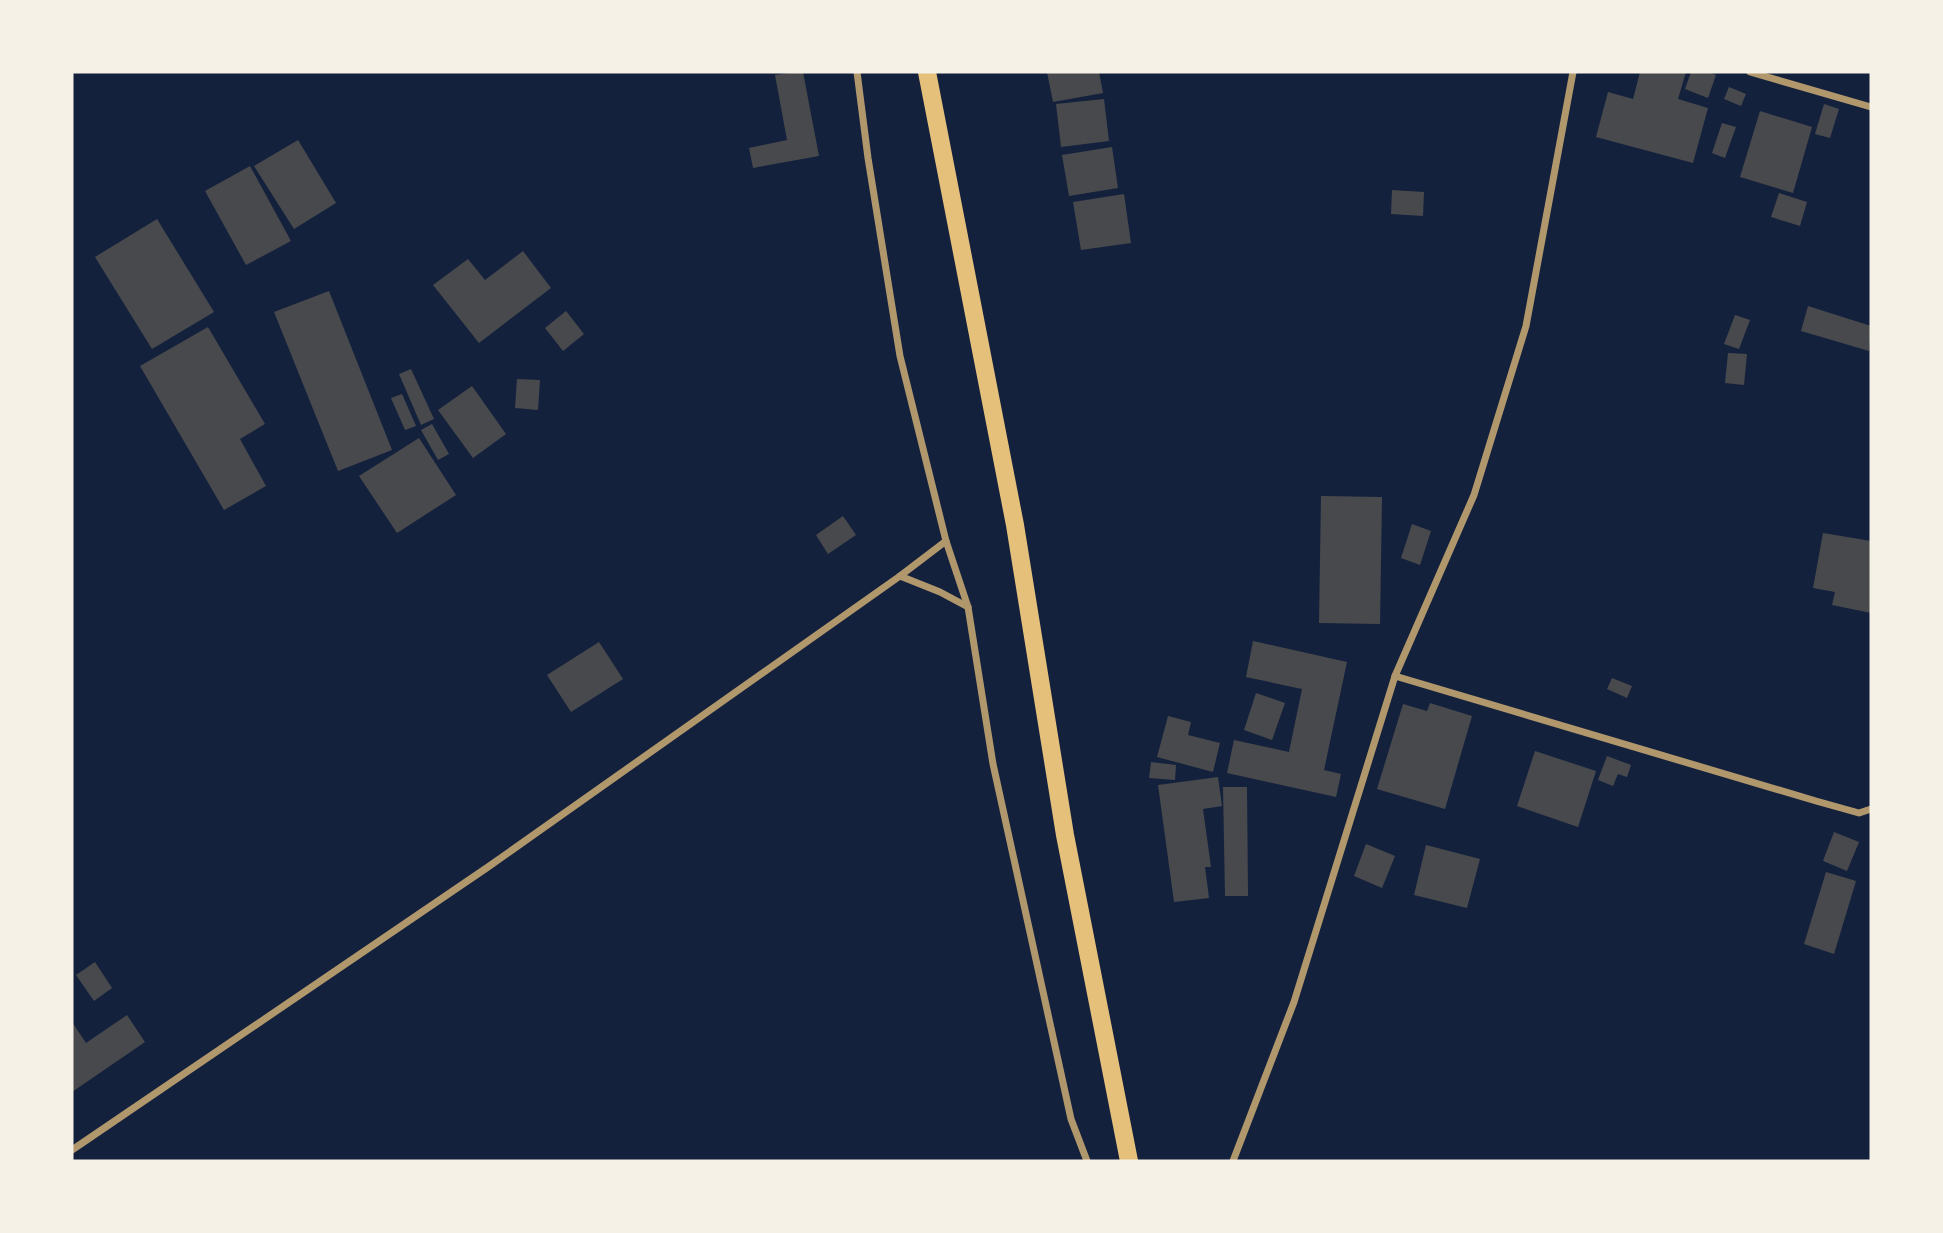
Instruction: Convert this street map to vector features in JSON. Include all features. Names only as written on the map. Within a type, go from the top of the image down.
[{"type":"main road","points":[[927,72],[1016,525],[1065,835],[1129,1161]]},
{"type":"street","points":[[857,72],[900,356],[946,541],[968,607],[993,764],[1071,1119],[1087,1161]]},
{"type":"street","points":[[1233,1161],[1294,1002],[1395,676],[1474,495],[1526,326],[1573,72]]},
{"type":"street","points":[[1750,72],[1871,107]]},
{"type":"street","points":[[72,1150],[488,867],[946,541]]},
{"type":"street","points":[[900,576],[968,607]]},
{"type":"street","points":[[1395,676],[1858,813],[1871,809]]},
{"type":"building","points":[[803,72],[819,156],[753,168],[749,148],[787,140],[775,75]]},
{"type":"building","points":[[1047,72],[1099,72],[1103,93],[1053,102]]},
{"type":"building","points":[[1640,72],[1686,72],[1678,99],[1708,108],[1693,163],[1596,137],[1608,92],[1633,99]]},
{"type":"building","points":[[1691,72],[1709,72],[1716,75],[1708,98],[1685,89]]},
{"type":"building","points":[[1729,87],[1746,94],[1741,106],[1724,99]]},
{"type":"building","points":[[1104,99],[1109,141],[1061,147],[1056,104]]},
{"type":"building","points":[[1824,104],[1839,109],[1830,138],[1815,134]]},
{"type":"building","points":[[1760,111],[1812,127],[1793,193],[1740,177]]},
{"type":"building","points":[[1722,123],[1736,127],[1725,158],[1712,153]]},
{"type":"building","points":[[298,140],[336,203],[294,229],[254,166]]},
{"type":"building","points":[[1112,147],[1118,188],[1069,196],[1062,155]]},
{"type":"building","points":[[250,166],[291,241],[246,265],[205,191]]},
{"type":"building","points":[[1392,190],[1424,192],[1423,216],[1391,214]]},
{"type":"building","points":[[1779,193],[1807,202],[1800,226],[1771,217]]},
{"type":"building","points":[[1124,194],[1131,243],[1081,250],[1073,202]]},
{"type":"building","points":[[157,219],[214,312],[152,349],[95,257]]},
{"type":"building","points":[[523,251],[551,288],[479,343],[433,285],[468,259],[485,280]]},
{"type":"building","points":[[329,291],[392,450],[338,471],[274,312]]},
{"type":"building","points":[[1808,306],[1871,326],[1869,351],[1801,331]]},
{"type":"building","points":[[566,311],[584,334],[563,351],[545,328]]},
{"type":"building","points":[[1735,315],[1750,320],[1739,349],[1724,344]]},
{"type":"building","points":[[208,327],[265,424],[240,439],[266,486],[224,510],[140,366]]},
{"type":"building","points":[[1728,353],[1747,354],[1744,385],[1725,383]]},
{"type":"building","points":[[411,369],[434,419],[421,425],[399,374]]},
{"type":"building","points":[[517,379],[540,380],[538,410],[515,408]]},
{"type":"building","points":[[472,386],[506,434],[473,458],[438,410]]},
{"type":"building","points":[[402,394],[416,426],[405,430],[391,398]]},
{"type":"building","points":[[432,424],[449,454],[438,460],[421,430]]},
{"type":"building","points":[[419,438],[456,495],[397,533],[359,476]]},
{"type":"building","points":[[1321,496],[1382,497],[1380,624],[1319,623]]},
{"type":"building","points":[[843,516],[856,535],[828,554],[816,535]]},
{"type":"building","points":[[1412,524],[1431,531],[1420,565],[1401,558]]},
{"type":"building","points":[[1823,533],[1871,541],[1871,613],[1832,605],[1835,592],[1813,588]]},
{"type":"building","points":[[1253,641],[1347,662],[1324,770],[1341,774],[1336,797],[1227,773],[1234,740],[1289,752],[1302,689],[1246,677]]},
{"type":"building","points":[[599,642],[623,679],[571,712],[547,675]]},
{"type":"building","points":[[1612,678],[1632,686],[1627,698],[1607,689]]},
{"type":"building","points":[[1256,693],[1285,703],[1272,740],[1244,730]]},
{"type":"building","points":[[1430,703],[1472,716],[1445,809],[1377,789],[1403,704],[1427,711]]},
{"type":"building","points":[[1168,716],[1191,722],[1188,735],[1220,743],[1213,772],[1157,757]]},
{"type":"building","points":[[1535,751],[1596,771],[1578,827],[1517,806]]},
{"type":"building","points":[[1607,756],[1631,765],[1627,777],[1618,774],[1613,786],[1598,780]]},
{"type":"building","points":[[1151,762],[1176,765],[1175,780],[1149,778]]},
{"type":"building","points":[[1218,777],[1222,806],[1203,809],[1211,867],[1205,867],[1209,898],[1174,902],[1158,785]]},
{"type":"building","points":[[1223,787],[1247,787],[1248,896],[1225,896]]},
{"type":"building","points":[[1834,832],[1859,842],[1847,871],[1823,861]]},
{"type":"building","points":[[1366,844],[1395,856],[1382,888],[1354,876]]},
{"type":"building","points":[[1426,845],[1480,859],[1467,908],[1414,895]]},
{"type":"building","points":[[1826,872],[1856,881],[1834,954],[1804,944]]},
{"type":"building","points":[[95,962],[112,988],[94,1001],[76,975]]},
{"type":"building","points":[[127,1015],[145,1042],[72,1092],[72,1022],[86,1043]]}]
